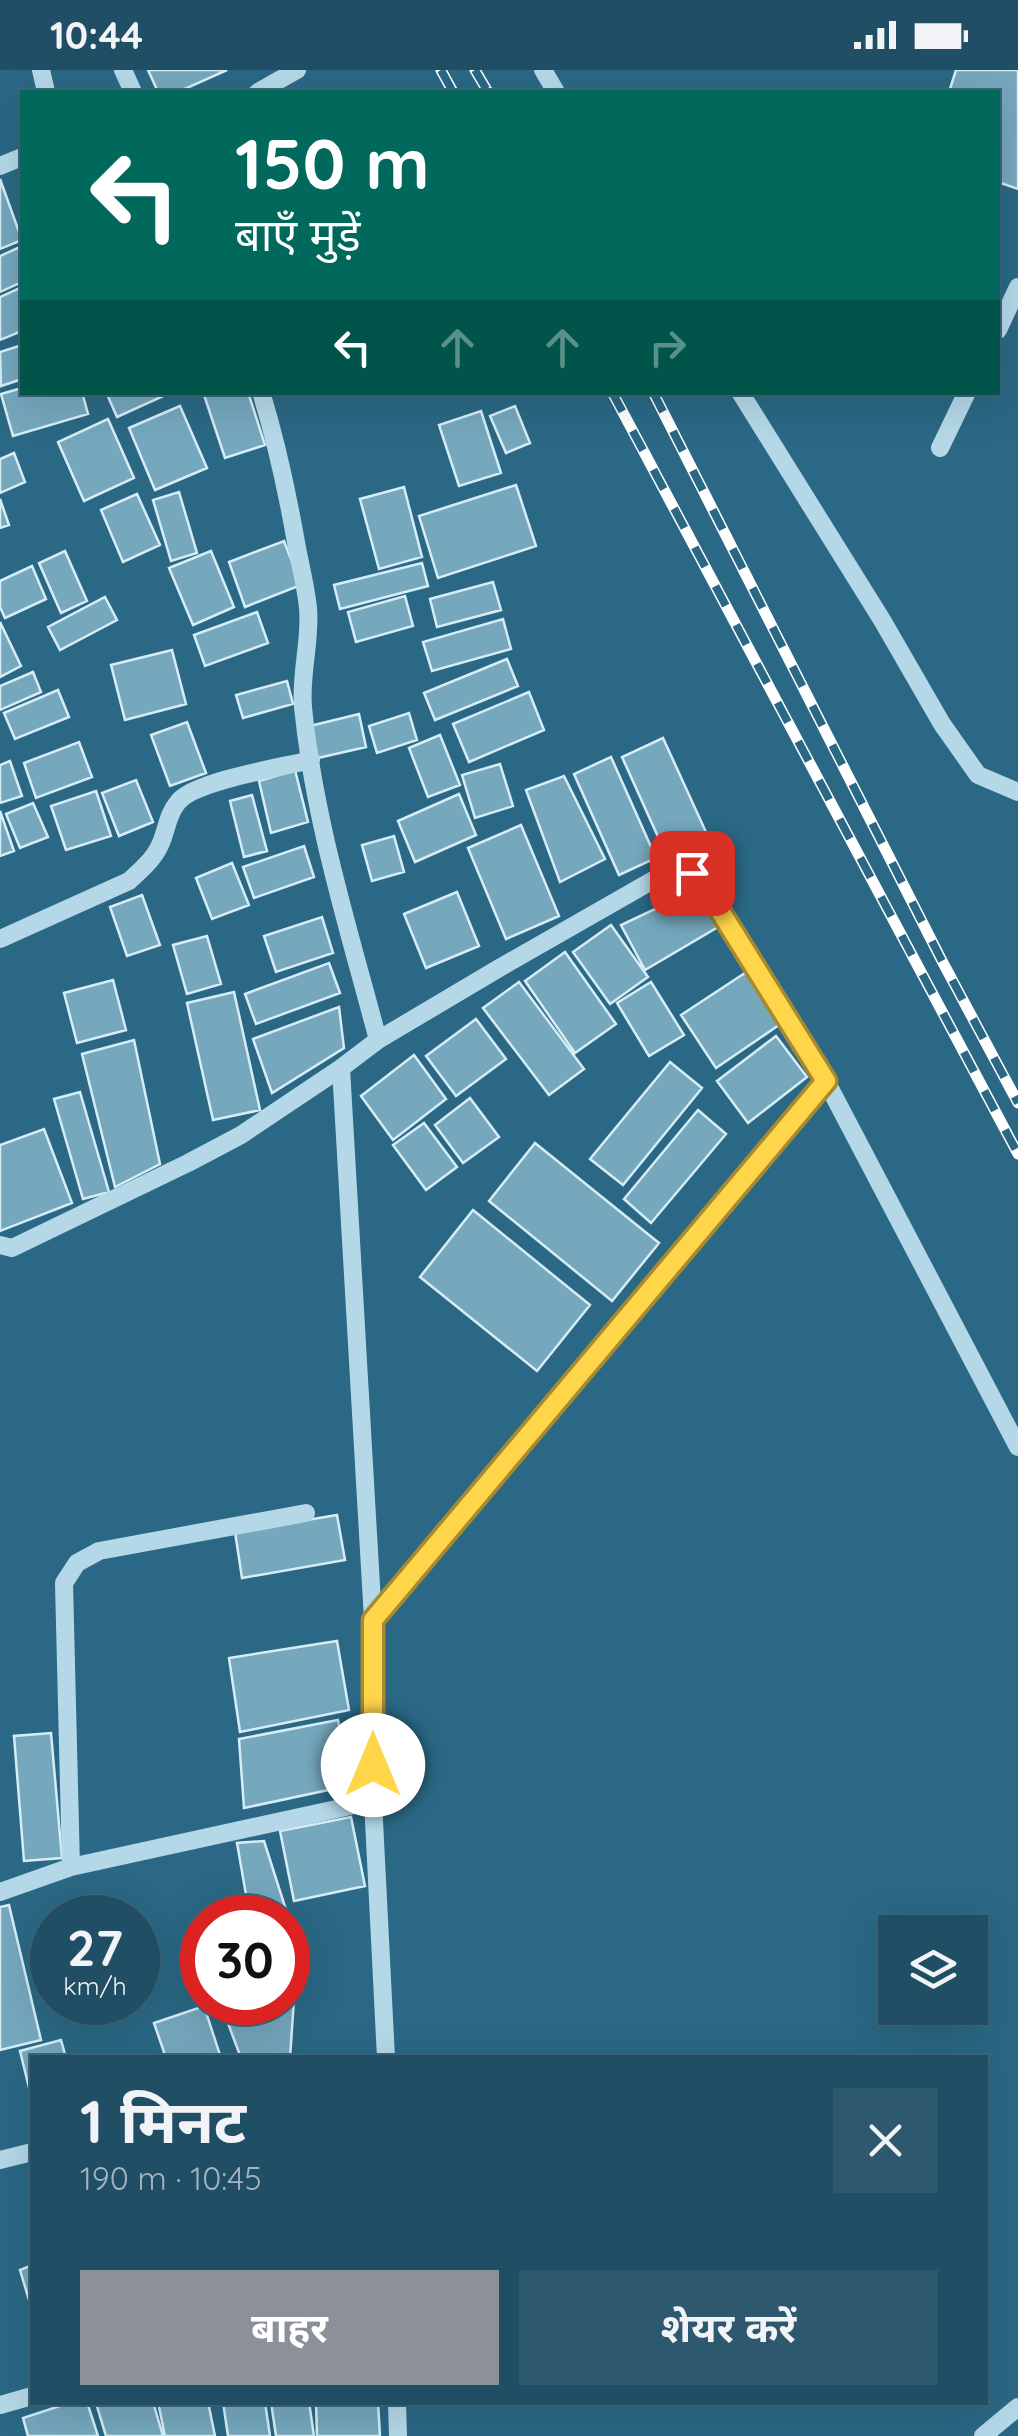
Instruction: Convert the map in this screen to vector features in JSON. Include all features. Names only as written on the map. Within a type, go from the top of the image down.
[{"type":"street","points":[[262,90],[297,70]]},
{"type":"street","points":[[1000,326],[1018,287]]},
{"type":"street","points":[[262,395],[287,494],[308,608],[303,704],[321,826],[378,1040]]},
{"type":"street","points":[[742,395],[942,724],[978,775],[1018,792]]},
{"type":"street","points":[[940,448],[966,395]]},
{"type":"street","points":[[0,939],[129,880],[146,866],[160,846],[167,818],[180,797],[202,786],[311,760]]},
{"type":"street","points":[[0,1246],[12,1248],[240,1135],[378,1040],[500,966],[662,875],[680,870],[692,873],[702,882],[826,1081],[1018,1447]]},
{"type":"street","points":[[341,1068],[373,1620],[373,1801],[386,2055]]},
{"type":"street","points":[[373,1620],[826,1081]]},
{"type":"street","points":[[71,1867],[64,1583],[77,1563],[99,1551],[306,1513]]},
{"type":"street","points":[[0,1892],[71,1867],[373,1801]]},
{"type":"street","points":[[0,2160],[30,2152]]},
{"type":"street","points":[[0,2404],[30,2396]]},
{"type":"street","points":[[397,2405],[398,2436]]},
{"type":"street","points":[[983,2436],[1018,2407]]},
{"type":"building","points":[[148,70],[227,70],[182,90],[157,90]]},
{"type":"building","points":[[956,70],[1018,70],[1018,189],[1000,183],[1000,90],[950,90]]},
{"type":"building","points":[[0,179],[20,241],[0,249]]},
{"type":"building","points":[[20,247],[20,283],[0,292],[0,256]]},
{"type":"building","points":[[20,288],[20,332],[0,340],[0,297]]},
{"type":"building","points":[[20,346],[20,380],[1,386],[0,352]]},
{"type":"building","points":[[20,389],[20,395],[83,395],[88,414],[13,436],[1,394]]},
{"type":"building","points":[[107,395],[166,395],[117,417]]},
{"type":"building","points":[[204,395],[249,395],[265,445],[225,458]]},
{"type":"building","points":[[180,406],[207,468],[155,490],[129,428]]},
{"type":"building","points":[[515,406],[530,443],[506,453],[490,416]]},
{"type":"building","points":[[481,411],[501,473],[459,486],[439,425]]},
{"type":"building","points":[[108,419],[134,478],[84,501],[58,442]]},
{"type":"building","points":[[14,453],[25,482],[0,493],[0,459]]},
{"type":"building","points":[[516,485],[536,546],[438,578],[419,516]]},
{"type":"building","points":[[404,487],[422,557],[379,569],[360,499]]},
{"type":"building","points":[[179,492],[197,553],[171,561],[153,500]]},
{"type":"building","points":[[137,494],[160,545],[123,562],[101,510]]},
{"type":"building","points":[[0,499],[9,525],[0,528]]},
{"type":"building","points":[[284,541],[301,585],[245,607],[229,562]]},
{"type":"building","points":[[65,551],[87,601],[61,613],[39,563]]},
{"type":"building","points":[[211,551],[234,607],[193,625],[169,568]]},
{"type":"building","points":[[422,563],[428,586],[340,609],[334,585]]},
{"type":"building","points":[[32,566],[46,599],[5,618],[0,607],[0,581]]},
{"type":"building","points":[[493,582],[501,610],[437,627],[430,599]]},
{"type":"building","points":[[405,596],[413,626],[356,642],[348,612]]},
{"type":"building","points":[[105,597],[117,620],[60,650],[48,627]]},
{"type":"building","points":[[257,612],[268,643],[205,666],[194,635]]},
{"type":"building","points":[[503,619],[511,649],[432,671],[423,642]]},
{"type":"building","points":[[0,622],[21,666],[0,677]]},
{"type":"building","points":[[172,650],[186,704],[125,720],[111,665]]},
{"type":"building","points":[[507,659],[518,686],[435,720],[424,693]]},
{"type":"building","points":[[33,672],[41,692],[0,710],[0,686]]},
{"type":"building","points":[[287,681],[293,704],[243,718],[236,695]]},
{"type":"building","points":[[58,690],[69,717],[15,739],[4,713]]},
{"type":"building","points":[[529,692],[544,730],[469,762],[453,724]]},
{"type":"building","points":[[409,713],[417,740],[377,753],[369,726]]},
{"type":"building","points":[[359,714],[366,747],[318,758],[310,726]]},
{"type":"building","points":[[187,722],[206,773],[170,786],[151,735]]},
{"type":"building","points":[[440,735],[460,785],[428,797],[409,748]]},
{"type":"building","points":[[663,738],[706,832],[664,850],[622,757]]},
{"type":"building","points":[[79,742],[92,777],[36,798],[24,763]]},
{"type":"building","points":[[611,757],[656,858],[619,875],[574,774]]},
{"type":"building","points":[[10,761],[22,796],[0,803],[0,765]]},
{"type":"building","points":[[500,764],[513,806],[475,818],[462,775]]},
{"type":"building","points":[[295,770],[308,822],[271,833],[259,781]]},
{"type":"building","points":[[564,776],[605,859],[560,882],[526,790]]},
{"type":"building","points":[[136,780],[153,822],[119,836],[102,793]]},
{"type":"building","points":[[96,791],[111,836],[66,850],[51,806]]},
{"type":"building","points":[[459,794],[476,835],[415,862],[398,821]]},
{"type":"building","points":[[252,795],[267,851],[244,857],[230,801]]},
{"type":"building","points":[[33,803],[48,837],[20,848],[6,814]]},
{"type":"building","points":[[0,811],[14,851],[0,856]]},
{"type":"building","points":[[521,825],[559,916],[506,939],[468,848]]},
{"type":"building","points":[[394,836],[404,872],[372,881],[362,845]]},
{"type":"building","points":[[304,846],[314,877],[254,898],[243,867]]},
{"type":"building","points":[[232,863],[249,905],[212,919],[196,878]]},
{"type":"building","points":[[695,890],[718,927],[645,970],[621,925]]},
{"type":"building","points":[[457,892],[479,946],[426,968],[404,914]]},
{"type":"building","points":[[142,895],[160,945],[127,956],[110,907]]},
{"type":"building","points":[[322,917],[333,953],[276,972],[264,936]]},
{"type":"building","points":[[611,925],[648,977],[610,1004],[573,952]]},
{"type":"building","points":[[207,936],[221,984],[187,994],[173,945]]},
{"type":"building","points":[[565,952],[616,1024],[575,1053],[525,981]]},
{"type":"building","points":[[329,963],[340,993],[256,1024],[245,994]]},
{"type":"building","points":[[748,971],[782,1023],[716,1068],[681,1015]]},
{"type":"building","points":[[113,980],[126,1030],[77,1043],[64,993]]},
{"type":"building","points":[[519,982],[584,1069],[549,1095],[483,1008]]},
{"type":"building","points":[[651,982],[684,1035],[649,1056],[617,1003]]},
{"type":"building","points":[[234,992],[260,1110],[213,1120],[187,1003]]},
{"type":"building","points":[[339,1007],[344,1048],[272,1093],[253,1039]]},
{"type":"building","points":[[476,1019],[506,1059],[456,1096],[426,1056]]},
{"type":"building","points":[[776,1036],[807,1077],[748,1123],[717,1081]]},
{"type":"building","points":[[134,1040],[160,1164],[115,1187],[82,1054]]},
{"type":"building","points":[[414,1055],[446,1099],[393,1140],[361,1096]]},
{"type":"building","points":[[670,1062],[702,1088],[623,1185],[590,1159]]},
{"type":"building","points":[[80,1092],[109,1192],[83,1199],[54,1099]]},
{"type":"building","points":[[470,1098],[499,1137],[463,1163],[435,1125]]},
{"type":"building","points":[[698,1110],[726,1134],[651,1223],[624,1199]]},
{"type":"building","points":[[424,1123],[457,1167],[426,1190],[393,1145]]},
{"type":"building","points":[[44,1129],[72,1203],[0,1231],[0,1145]]},
{"type":"building","points":[[535,1143],[659,1243],[612,1301],[489,1201]]},
{"type":"building","points":[[473,1210],[590,1305],[537,1371],[420,1277]]},
{"type":"building","points":[[337,1515],[345,1560],[242,1578],[235,1532]]},
{"type":"building","points":[[337,1641],[349,1710],[240,1732],[229,1658]]},
{"type":"building","points":[[338,1720],[352,1785],[244,1808],[239,1739]]},
{"type":"building","points":[[51,1733],[62,1858],[24,1861],[14,1736]]},
{"type":"building","points":[[351,1817],[365,1886],[310,1898],[293,1895],[280,1831]]},
{"type":"building","points":[[264,1841],[281,1895],[246,1895],[237,1843]]},
{"type":"building","points":[[9,1905],[30,1994],[30,2025],[37,2025],[41,2040],[0,2050],[0,1907]]},
{"type":"building","points":[[180,2014],[180,2025],[210,2025],[220,2055],[165,2055],[155,2025]]},
{"type":"building","points":[[229,2025],[292,2025],[290,2055],[240,2055]]},
{"type":"building","points":[[61,2040],[65,2055],[30,2055],[30,2092],[20,2051]]},
{"type":"building","points":[[30,2266],[30,2303],[20,2270]]},
{"type":"building","points":[[63,2405],[88,2405],[98,2436],[28,2436],[23,2418]]},
{"type":"building","points":[[97,2405],[154,2405],[163,2436],[106,2436]]},
{"type":"building","points":[[159,2405],[209,2405],[215,2436],[165,2436]]},
{"type":"building","points":[[223,2405],[265,2405],[270,2436],[228,2436]]},
{"type":"building","points":[[271,2405],[309,2405],[314,2436],[276,2436]]},
{"type":"building","points":[[316,2405],[378,2405],[380,2436],[317,2436]]},
{"type":"railway","points":[[441,70],[452,90]]},
{"type":"railway","points":[[475,70],[487,90]]},
{"type":"railway","points":[[614,395],[1018,1154]]},
{"type":"railway","points":[[655,395],[1018,1103]]},
{"type":"route","points":[[373,1765],[373,1620],[826,1081],[702,882],[692,873]]}]
